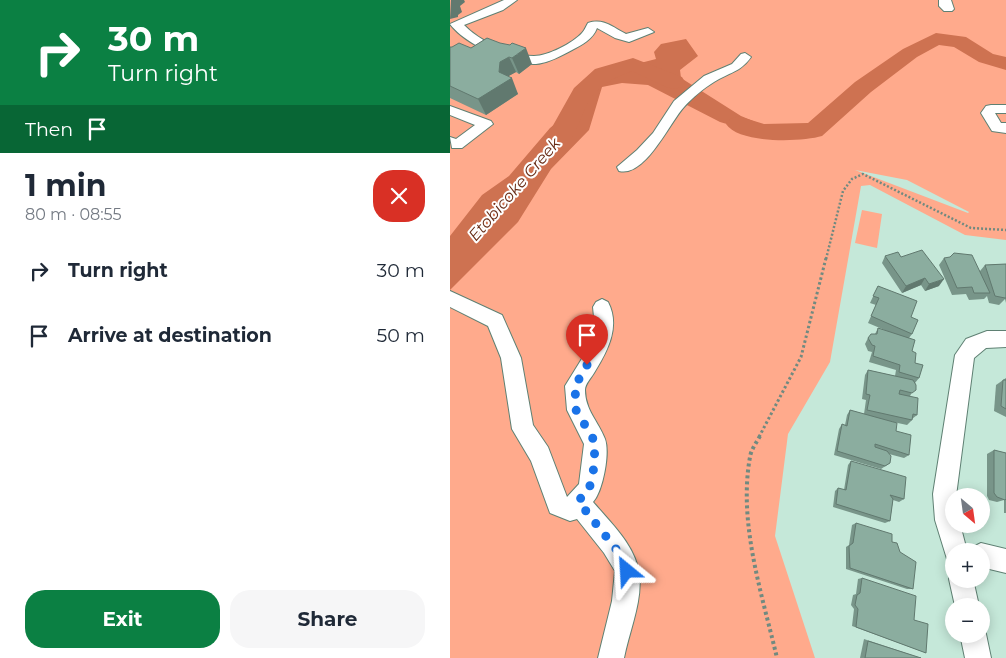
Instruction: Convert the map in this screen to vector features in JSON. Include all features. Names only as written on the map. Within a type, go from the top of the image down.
[{"type":"street","points":[[471,17],[481,4],[481,0]]},
{"type":"street","points":[[511,0],[504,7],[471,17],[456,24],[462,32],[508,56],[535,60],[554,54],[585,37],[592,25],[607,26],[623,37],[629,38],[648,32]]},
{"type":"street","points":[[624,167],[642,154],[658,136],[679,104],[709,79],[736,67],[745,58]]},
{"type":"street","points":[[1006,109],[991,109],[988,112],[997,128],[1006,128]]},
{"type":"street","points":[[450,110],[486,124],[458,145],[450,142]]},
{"type":"street","points":[[450,298],[495,321],[512,358],[523,429],[540,455],[558,505],[570,510],[589,490],[594,467],[595,442],[576,410],[575,386],[600,346],[604,327],[602,307]]},
{"type":"street","points":[[954,543],[947,520],[944,494],[965,355],[974,343],[980,340],[1006,339]]},
{"type":"street","points":[[578,501],[616,549],[627,571],[623,605],[611,658]]},
{"type":"street","points":[[990,557],[1006,561]]},
{"type":"street","points":[[975,643],[978,658]]},
{"type":"path","points":[[777,658],[756,568],[746,503],[750,455],[801,357],[843,191],[852,179],[863,174],[971,228],[1006,230]]},
{"type":"shaded area","points":[[450,0],[1006,0],[1006,240],[965,235],[870,185],[861,186],[830,362],[788,434],[775,536],[815,658],[450,658]],"holes":[[[855,170],[907,180],[969,212]]]},
{"type":"shaded area","points":[[862,210],[882,214],[877,248],[855,243]]},
{"type":"water","name":"Etobicoke Creek","points":[[686,39],[698,56],[680,70],[681,78],[741,116],[785,134],[747,130],[720,122],[648,85],[622,83],[602,87],[589,130],[551,169],[518,222],[450,290],[450,236],[482,195],[509,176],[550,128],[577,106],[599,78],[617,69],[656,59],[654,52],[661,44]]},
{"type":"building","points":[[487,38],[500,43],[510,45],[512,43],[526,48],[512,58],[509,57],[500,62],[499,72],[512,78],[478,99],[450,86],[450,47],[459,43],[471,48]]},
{"type":"building","points":[[922,250],[944,279],[929,284],[925,278],[906,286],[885,256],[898,252],[901,257]]},
{"type":"building","points":[[954,253],[972,255],[990,293],[974,293],[972,287],[957,288],[944,258],[950,257]]},
{"type":"building","points":[[1006,264],[1005,298],[995,296],[985,265]]},
{"type":"building","points":[[878,286],[917,301],[911,317],[918,320],[912,334],[871,316],[879,298],[873,296]]},
{"type":"building","points":[[878,328],[915,340],[912,351],[916,353],[915,363],[923,365],[919,378],[899,372],[900,365],[873,356],[875,346],[872,345],[868,338],[871,334],[877,334]]},
{"type":"building","points":[[868,370],[913,380],[916,390],[912,393],[900,390],[899,394],[918,398],[917,415],[913,414],[912,420],[867,410],[870,395],[866,394]]},
{"type":"building","points":[[1003,380],[1006,380],[1006,409],[1001,406]]},
{"type":"building","points":[[850,410],[897,423],[896,431],[911,435],[909,455],[875,444],[875,447],[887,451],[891,456],[890,463],[885,466],[837,451],[842,424],[847,426]]},
{"type":"building","points":[[994,450],[1006,453],[1005,500],[997,497],[994,493]]},
{"type":"building","points":[[851,461],[906,477],[904,499],[890,495],[893,499],[890,521],[836,504],[838,488],[846,490]]},
{"type":"building","points":[[856,523],[892,534],[892,542],[897,543],[900,552],[916,562],[913,589],[850,568],[849,546],[853,543]]},
{"type":"building","points":[[862,578],[916,596],[914,620],[928,624],[926,653],[856,627],[858,609],[855,605],[857,595],[860,593]]},
{"type":"building","points":[[868,641],[921,658],[865,658]]},
{"type":"waterway","name":"Etobicoke Creek","points":[[738,124],[763,132],[814,131],[863,87],[910,53],[936,39],[959,41],[986,58],[1006,64]]},
{"type":"waterway","name":"Etobicoke Creek","points":[[554,145],[559,139],[582,93],[603,74],[633,64],[674,82]]},
{"type":"route","points":[[587,365],[575,386],[576,410],[595,442],[594,467],[589,490],[578,501],[616,549],[627,571]]}]
